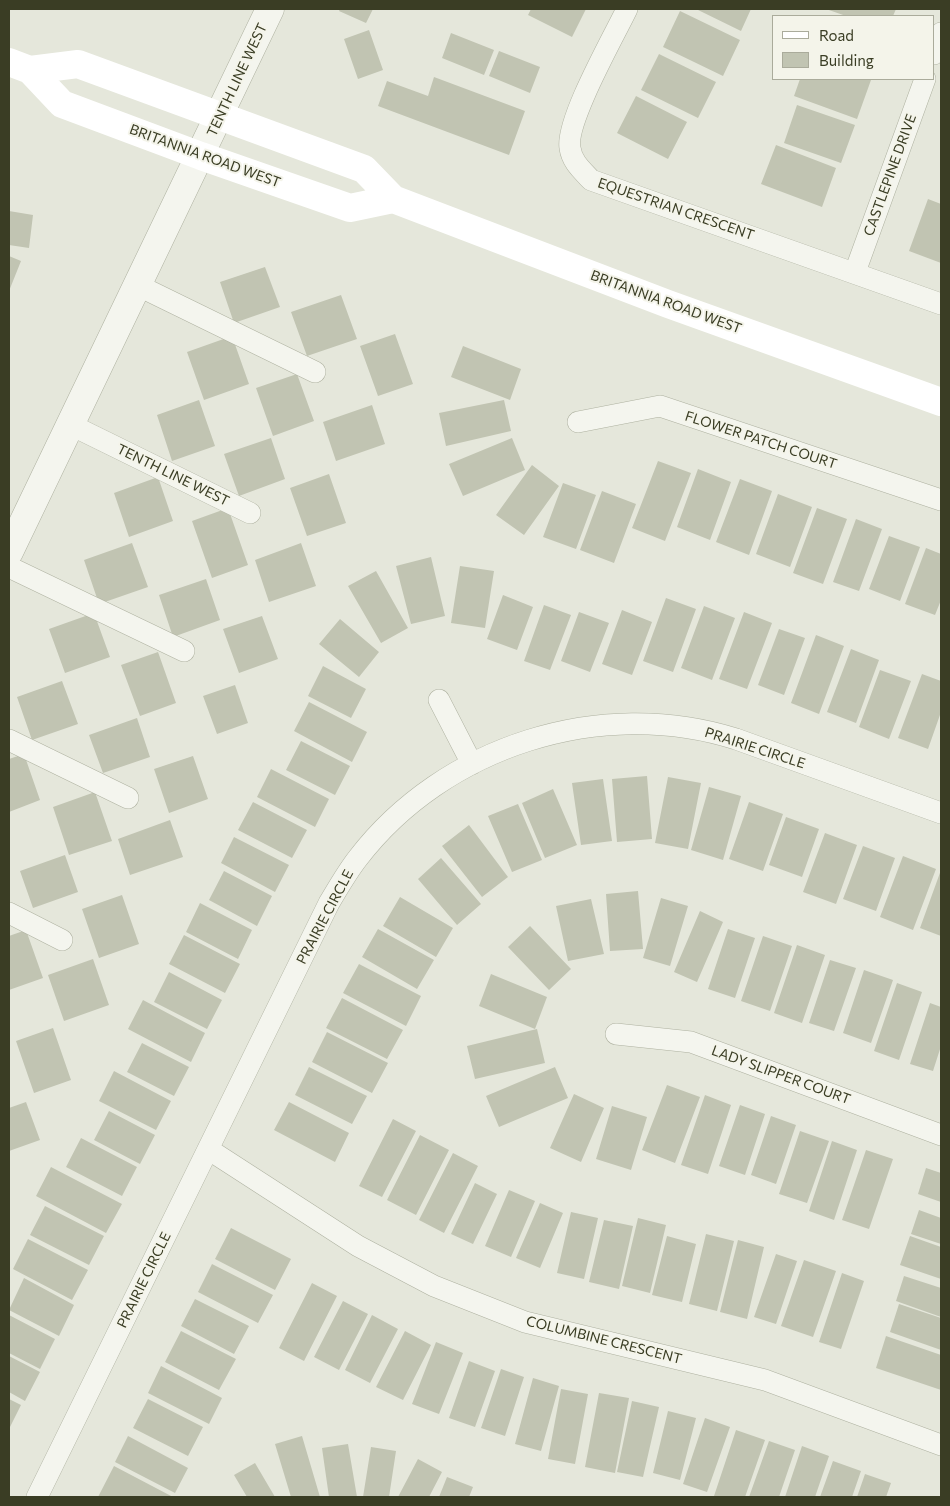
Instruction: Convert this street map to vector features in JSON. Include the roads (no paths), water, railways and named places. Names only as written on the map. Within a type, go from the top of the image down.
[{"type":"main road","name":"BRITANNIA ROAD WEST","points":[[19,66],[78,64],[219,115],[364,169],[393,198],[668,304],[941,402]]},
{"type":"main road","name":"BRITANNIA ROAD WEST","points":[[19,66],[62,104],[201,156],[350,208],[393,198]]},
{"type":"street","name":"TENTH LINE WEST","points":[[9,552],[270,9]]},
{"type":"street","name":"EQUESTRIAN CRESCENT","points":[[627,9],[571,126],[570,148],[575,164],[591,180],[941,304]]},
{"type":"street","name":"CASTLEPINE DRIVE","points":[[855,272],[925,80]]},
{"type":"street","points":[[137,285],[315,372]]},
{"type":"street","name":"FLOWER PATCH COURT","points":[[578,422],[660,406],[941,500]]},
{"type":"street","name":"TENTH LINE WEST","points":[[69,424],[250,512]]},
{"type":"street","points":[[9,567],[184,652]]},
{"type":"street","points":[[440,700],[472,764]]},
{"type":"street","name":"PRAIRIE CIRCLE","points":[[37,1497],[330,903],[358,858],[398,815],[424,794],[472,764],[521,742],[548,734],[614,724],[664,724],[716,733],[736,739],[941,813]]},
{"type":"street","points":[[9,740],[128,798]]},
{"type":"street","points":[[9,913],[62,940]]},
{"type":"street","name":"LADY SLIPPER COURT","points":[[616,1034],[691,1042],[941,1135]]},
{"type":"street","name":"COLUMBINE CRESCENT","points":[[208,1149],[358,1246],[442,1289],[525,1322],[765,1380],[941,1445]]}]
